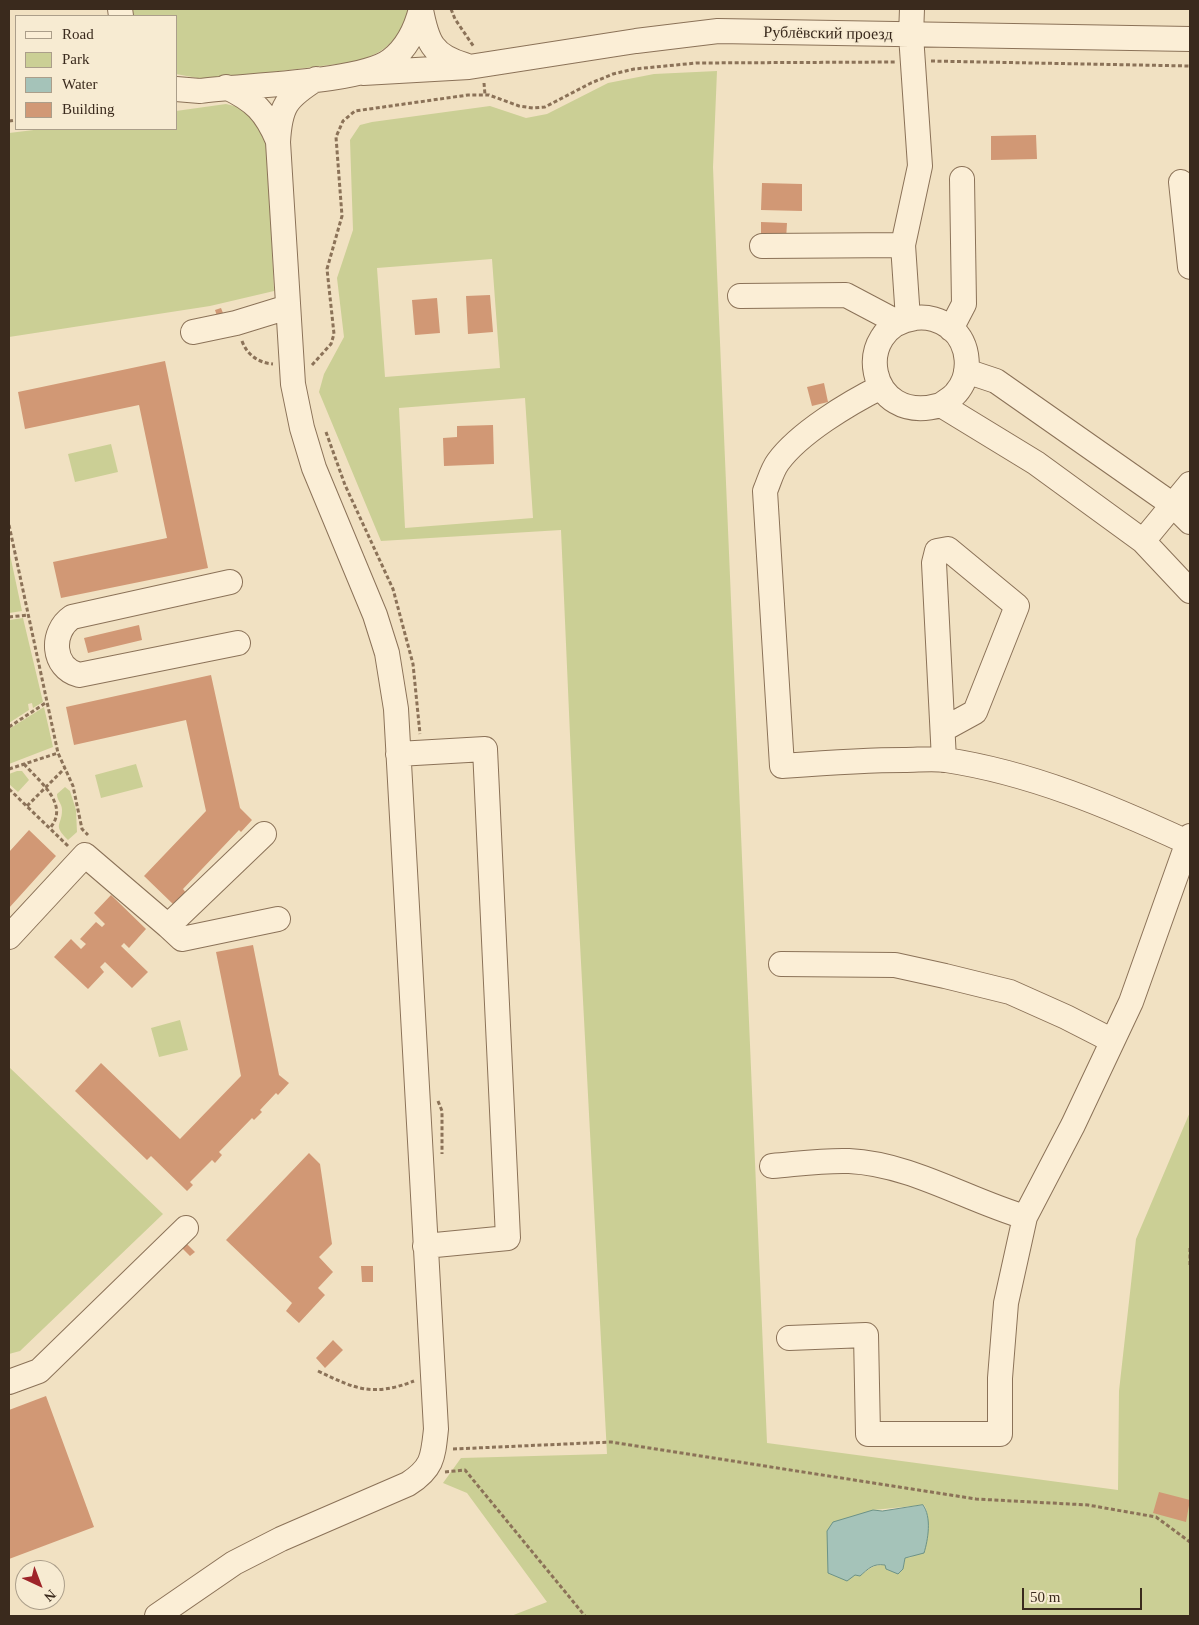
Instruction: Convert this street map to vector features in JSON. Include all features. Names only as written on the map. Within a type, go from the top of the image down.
[{"type":"street","points":[[421,9],[425,33],[434,50],[448,61],[469,66]]},
{"type":"street","points":[[363,74],[390,62],[404,48],[415,30],[421,9]]},
{"type":"street","points":[[903,321],[903,245],[920,166],[911,35],[912,9]]},
{"type":"street","name":"Рублёвский проезд","points":[[178,89],[200,91],[363,74],[469,66],[636,41],[718,31],[1190,39]]},
{"type":"street","points":[[157,1616],[234,1563],[281,1539],[408,1484],[422,1475],[432,1461],[436,1429],[425,1246],[409,753],[396,709],[387,653],[357,567],[314,468],[302,428],[293,384],[305,364],[288,307],[278,142],[280,118],[285,105],[293,95],[316,79]]},
{"type":"street","points":[[226,87],[246,97],[259,108],[270,121],[278,142]]},
{"type":"street","points":[[951,329],[964,304],[962,179]]},
{"type":"street","points":[[1181,182],[1190,268]]},
{"type":"street","points":[[762,246],[903,245]]},
{"type":"street","points":[[740,296],[846,295],[903,321]]},
{"type":"street","points":[[193,332],[238,322],[288,307]]},
{"type":"street","points":[[922,317],[939,321],[951,329],[961,340],[966,355],[966,371],[956,394],[941,405],[926,410],[912,409],[899,405],[881,387],[875,372],[875,354],[888,331],[903,321],[922,317]]},
{"type":"street","points":[[966,371],[996,381],[1173,505],[1190,522]]},
{"type":"street","points":[[789,1338],[866,1335],[868,1434],[1000,1434],[1000,1378],[1006,1303],[1025,1218],[1073,1125],[1111,1040],[1131,1002],[1188,839],[1064,790],[1008,774],[944,760],[861,760],[782,766],[765,490],[778,462],[799,441],[849,403],[881,387]]},
{"type":"street","points":[[941,405],[1036,462],[1143,541],[1190,591]]},
{"type":"street","points":[[1143,541],[1190,484]]},
{"type":"street","points":[[944,729],[976,712],[1018,606],[948,549],[937,551],[934,563],[944,729],[944,760]]},
{"type":"street","points":[[230,582],[72,617],[60,629],[57,649],[62,663],[68,670],[75,674],[84,675],[238,643]]},
{"type":"street","points":[[409,753],[485,750],[508,1238],[425,1246]]},
{"type":"street","points":[[168,926],[264,834]]},
{"type":"street","points":[[9,937],[86,854],[182,939],[278,920]]},
{"type":"street","points":[[781,964],[895,964],[1010,992],[1111,1040]]},
{"type":"street","points":[[772,1166],[850,1161],[897,1170],[948,1187],[990,1207],[1025,1218]]},
{"type":"street","points":[[9,1382],[39,1371],[186,1228]]},
{"type":"path","points":[[238,322],[244,345],[257,359],[276,365],[305,364],[331,344],[334,334],[327,269],[342,216],[336,137],[343,121],[355,111],[468,95],[489,95],[519,106],[545,107],[613,74],[634,69],[678,65],[913,62],[1190,66]]},
{"type":"path","points":[[322,424],[345,485],[393,589],[405,627],[417,694],[409,753]]},
{"type":"path","points":[[9,525],[11,544],[58,753],[73,786],[82,829],[91,838]]},
{"type":"path","points":[[9,617],[28,615]]},
{"type":"path","points":[[9,727],[47,702]]},
{"type":"path","points":[[9,769],[58,753]]},
{"type":"path","points":[[24,764],[44,788],[58,810],[56,820],[50,828]]},
{"type":"path","points":[[27,806],[65,768]]},
{"type":"path","points":[[9,789],[69,847]]},
{"type":"path","points":[[435,1094],[442,1111],[442,1160]]},
{"type":"path","points":[[1190,1248],[1190,1265]]},
{"type":"path","points":[[318,1371],[352,1388],[370,1391],[394,1389],[414,1381]]},
{"type":"path","points":[[452,1449],[611,1442],[976,1499],[1088,1505],[1156,1517],[1190,1542]]},
{"type":"path","points":[[422,1475],[465,1470],[585,1616]]},
{"type":"green space","points":[[132,9],[412,9],[396,37],[384,49],[366,58],[354,62],[208,80],[178,74],[178,15],[133,15]]},
{"type":"green space","points":[[717,71],[713,167],[767,1443],[1118,1490],[1119,1391],[1136,1239],[1190,1112],[1190,1616],[511,1616],[547,1602],[467,1493],[443,1483],[461,1458],[607,1454],[575,849],[561,530],[381,541],[319,392],[324,374],[344,337],[337,278],[353,230],[350,140],[360,125],[372,122],[490,106],[526,118],[547,114],[608,83],[654,74]],"holes":[[[492,259],[500,368],[385,377],[377,268]],[[525,398],[533,518],[405,528],[399,408]],[[924,1505],[927,1511],[926,1524],[912,1557],[905,1558],[903,1569],[880,1565],[871,1568],[860,1576],[855,1575],[873,1510]]]},
{"type":"green space","points":[[226,104],[234,106],[251,115],[267,137],[274,291],[210,306],[9,337],[9,133],[34,130],[178,130],[178,111]]},
{"type":"green space","points":[[111,444],[118,472],[75,482],[68,454]]},
{"type":"green space","points":[[9,550],[22,611],[9,613]]},
{"type":"green space","points":[[23,618],[43,702],[33,708],[32,703],[28,704],[29,710],[9,723],[9,620]]},
{"type":"green space","points":[[44,707],[53,747],[9,764],[9,729]]},
{"type":"green space","points":[[136,764],[143,787],[101,798],[95,775]]},
{"type":"green space","points":[[22,771],[29,780],[18,792],[9,784],[9,774]]},
{"type":"green space","points":[[65,787],[70,791],[76,810],[77,832],[68,840],[59,828],[62,810],[57,794]]},
{"type":"green space","points":[[180,1020],[188,1050],[159,1057],[151,1028]]},
{"type":"green space","points":[[9,1067],[163,1214],[20,1351],[9,1354]]},
{"type":"water","points":[[923,1505],[928,1516],[928,1535],[924,1553],[905,1558],[903,1569],[898,1574],[886,1569],[885,1565],[871,1567],[860,1576],[855,1575],[847,1581],[828,1573],[827,1531],[833,1522],[873,1510],[882,1511]]},
{"type":"building","points":[[1036,135],[1037,159],[991,160],[991,136]]},
{"type":"building","points":[[762,183],[802,184],[802,211],[761,210]]},
{"type":"building","points":[[761,222],[787,223],[786,240],[761,240]]},
{"type":"building","points":[[490,295],[493,332],[468,334],[466,296]]},
{"type":"building","points":[[437,298],[440,333],[415,335],[412,300]]},
{"type":"building","points":[[221,308],[223,313],[217,316],[215,310]]},
{"type":"building","points":[[165,361],[208,568],[61,598],[53,562],[167,538],[139,405],[25,429],[18,392]]},
{"type":"building","points":[[824,383],[828,402],[812,406],[807,387]]},
{"type":"building","points":[[493,425],[494,464],[444,466],[443,438],[457,437],[457,426]]},
{"type":"building","points":[[139,625],[142,640],[88,653],[84,638]]},
{"type":"building","points":[[211,675],[240,808],[252,820],[241,832],[239,830],[183,889],[186,893],[174,905],[144,876],[206,811],[186,720],[74,745],[66,707]]},
{"type":"building","points":[[29,830],[56,856],[9,908],[9,852]]},
{"type":"building","points":[[111,895],[146,929],[129,948],[124,943],[121,946],[148,972],[132,988],[105,962],[100,967],[104,972],[88,989],[54,957],[71,939],[81,949],[86,944],[80,939],[96,922],[102,927],[105,924],[94,913]]},
{"type":"building","points":[[253,945],[279,1075],[289,1083],[278,1095],[276,1093],[260,1110],[262,1112],[254,1120],[252,1118],[219,1152],[222,1155],[215,1163],[212,1160],[190,1182],[193,1185],[187,1191],[151,1156],[147,1160],[75,1091],[101,1063],[180,1139],[241,1076],[216,952]]},
{"type":"building","points":[[309,1153],[320,1164],[332,1244],[319,1257],[333,1272],[318,1288],[325,1295],[299,1323],[286,1311],[292,1303],[226,1240]]},
{"type":"building","points":[[183,1240],[195,1252],[190,1256],[178,1244]]},
{"type":"building","points":[[361,1266],[373,1266],[373,1282],[362,1282]]},
{"type":"building","points":[[333,1340],[343,1350],[325,1368],[316,1358]]},
{"type":"building","points":[[46,1396],[94,1527],[9,1559],[9,1410]]},
{"type":"building","points":[[1159,1492],[1190,1500],[1186,1522],[1153,1513]]}]
